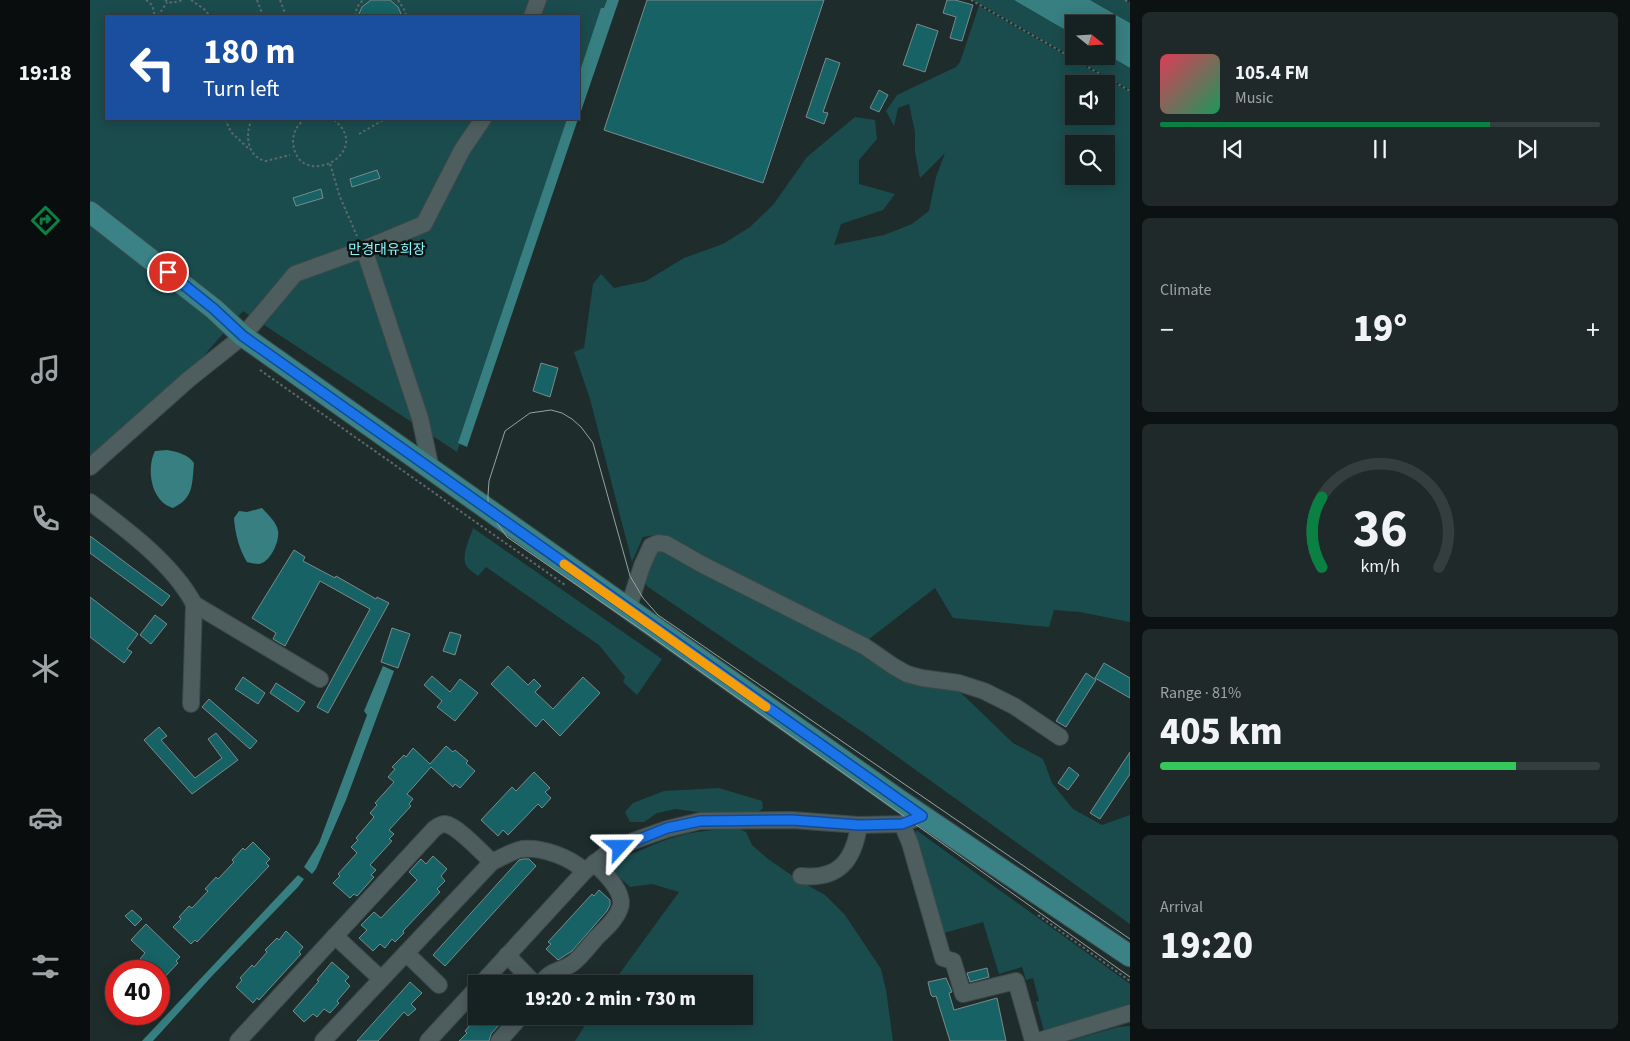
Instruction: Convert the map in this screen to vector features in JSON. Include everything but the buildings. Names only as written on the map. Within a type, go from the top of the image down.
[{"type":"main road","points":[[90,212],[214,309],[243,336],[922,816],[1130,956]]},
{"type":"street","points":[[532,15],[538,0]]},
{"type":"street","points":[[90,467],[189,379],[243,336],[296,274],[424,224],[462,150],[482,120]]},
{"type":"street","points":[[364,249],[420,418],[431,470]]},
{"type":"street","points":[[90,502],[134,535],[185,588],[194,604],[320,679]]},
{"type":"street","points":[[628,609],[642,566],[651,546],[658,543],[666,544],[703,565],[864,646],[907,674],[959,683],[984,691],[1014,706],[1060,737]]},
{"type":"street","points":[[191,704],[194,604]]},
{"type":"street","points":[[489,975],[589,867],[606,854],[667,828],[700,821],[792,820],[859,825],[902,824],[922,816]]},
{"type":"street","points":[[238,1041],[434,829],[447,824],[455,828],[492,862]]},
{"type":"street","points":[[902,824],[910,843],[943,958],[953,961],[963,994],[1016,981],[1032,1041]]},
{"type":"street","points":[[805,870],[825,875],[840,869],[848,862],[852,853],[859,825]]},
{"type":"street","points":[[323,1041],[492,862],[520,849],[539,850],[607,875],[618,892],[622,906],[616,916],[572,964],[554,970],[548,975]]},
{"type":"street","points":[[335,936],[381,979]]},
{"type":"street","points":[[406,953],[439,985]]},
{"type":"street","points":[[508,955],[527,975]]},
{"type":"street","points":[[428,1041],[468,998]]},
{"type":"street","points":[[1038,1041],[1130,1013]]},
{"type":"street","points":[[499,1041],[513,1025]]},
{"type":"path","points":[[146,0],[152,5],[156,15]]},
{"type":"path","points":[[157,15],[166,1],[177,3],[182,0]]},
{"type":"path","points":[[191,0],[209,15]]},
{"type":"path","points":[[257,0],[263,15]]},
{"type":"path","points":[[280,0],[286,15]]},
{"type":"path","points":[[358,0],[360,4]]},
{"type":"path","points":[[355,15],[357,7],[363,0]]},
{"type":"path","points":[[398,0],[406,15]]},
{"type":"path","points":[[971,0],[1130,91]]},
{"type":"path","points":[[1125,0],[1130,3]]},
{"type":"path","points":[[225,120],[231,132],[262,160],[290,155]]},
{"type":"path","points":[[251,150],[247,134],[252,120]]},
{"type":"path","points":[[303,120],[295,131],[293,138],[295,151],[299,157],[310,165],[323,166],[330,164],[340,156],[345,145],[344,133],[334,120]]},
{"type":"path","points":[[359,134],[383,120]]},
{"type":"path","points":[[330,164],[340,197],[364,249]]},
{"type":"green space","name":"만경대유희장","points":[[90,0],[610,0],[580,88],[580,15],[105,15],[105,120],[569,120],[457,452],[243,311],[193,368],[90,462]]},
{"type":"green space","points":[[973,0],[1014,0],[1065,30],[1065,53]]},
{"type":"green space","points":[[1090,0],[1124,0],[1130,4],[1130,23]]},
{"type":"green space","points":[[979,6],[1065,55],[1065,65],[1083,65],[1100,75],[1065,75],[1065,125],[1115,125],[1115,83],[1130,92],[1130,622],[1080,612],[1054,610],[1049,627],[953,618],[935,588],[869,639],[797,606],[656,535],[643,537],[632,562],[590,399],[574,352],[584,348],[593,284],[601,274],[614,288],[646,281],[684,258],[723,244],[750,227],[773,205],[807,157],[855,117],[875,120],[877,139],[859,160],[859,184],[895,194],[883,210],[841,224],[834,245],[884,235],[912,224],[929,211],[936,177],[945,153],[920,178],[915,152],[915,132],[909,104],[898,108],[894,126],[886,111],[897,95],[956,67],[960,62]]},
{"type":"green space","points":[[1115,59],[1130,68],[1130,90],[1115,81],[1115,75],[1104,75],[1086,65],[1115,65]]},
{"type":"green space","points":[[473,528],[662,659],[637,695],[623,682],[625,677],[599,645],[486,567],[478,576],[468,568],[465,561],[466,546]]},
{"type":"green space","points":[[660,545],[916,683],[960,692],[1013,743],[1043,759],[1052,783],[1073,809],[1102,825],[1130,815],[1130,924],[867,735],[648,587],[644,582]]},
{"type":"green space","points":[[719,788],[762,801],[763,808],[757,813],[705,813],[676,809],[657,813],[644,822],[630,822],[625,812],[633,803],[664,791]]},
{"type":"green space","points":[[738,829],[746,832],[752,845],[768,859],[800,881],[825,895],[845,915],[881,969],[893,1041],[575,1041],[585,1025],[753,1025],[753,975],[619,975],[679,892],[652,884],[630,887],[610,869],[626,856],[658,843],[680,836],[713,830]]},
{"type":"green space","points":[[916,830],[1130,984],[1130,1007],[1044,1031],[1036,1002],[1039,1001],[1033,978],[1026,980],[1022,967],[999,974],[983,922],[944,933],[915,837]]},
{"type":"green space","points":[[1130,1026],[1130,1041],[1069,1041],[1118,1027]]},
{"type":"shaded area","points":[[607,0],[619,0],[580,114],[580,71],[601,8],[604,8]]},
{"type":"shaded area","points":[[1014,0],[1090,0],[1130,23],[1130,68],[1115,59],[1115,15],[1065,15],[1065,30]]},
{"type":"shaded area","points":[[567,120],[578,120],[467,447],[458,443]]},
{"type":"shaded area","points":[[167,450],[185,455],[194,463],[191,490],[185,500],[173,508],[166,505],[155,492],[151,475],[152,458],[155,451]]},
{"type":"shaded area","points":[[262,508],[276,524],[278,535],[276,546],[267,560],[263,563],[254,564],[247,562],[242,552],[236,535],[234,518],[239,511],[247,512]]},
{"type":"shaded area","points":[[383,666],[394,671],[346,800],[316,869],[312,874],[304,867],[319,843],[367,715],[364,711]]},
{"type":"shaded area","points":[[298,875],[304,879],[170,1022],[170,1011]]},
{"type":"shaded area","points":[[157,1025],[168,1025],[153,1041],[142,1041]]},
{"type":"tram line","points":[[1130,939],[658,615],[643,598],[630,576],[593,443],[581,427],[572,419],[562,413],[551,410],[530,413],[505,431],[489,481],[488,510],[507,537],[645,632],[1130,977]]},
{"type":"slow traffic","points":[[564,564],[766,707]]},
{"type":"route","points":[[168,272],[214,309],[243,336],[922,816],[902,824],[859,825],[792,820],[700,821],[667,828],[620,847]]}]
